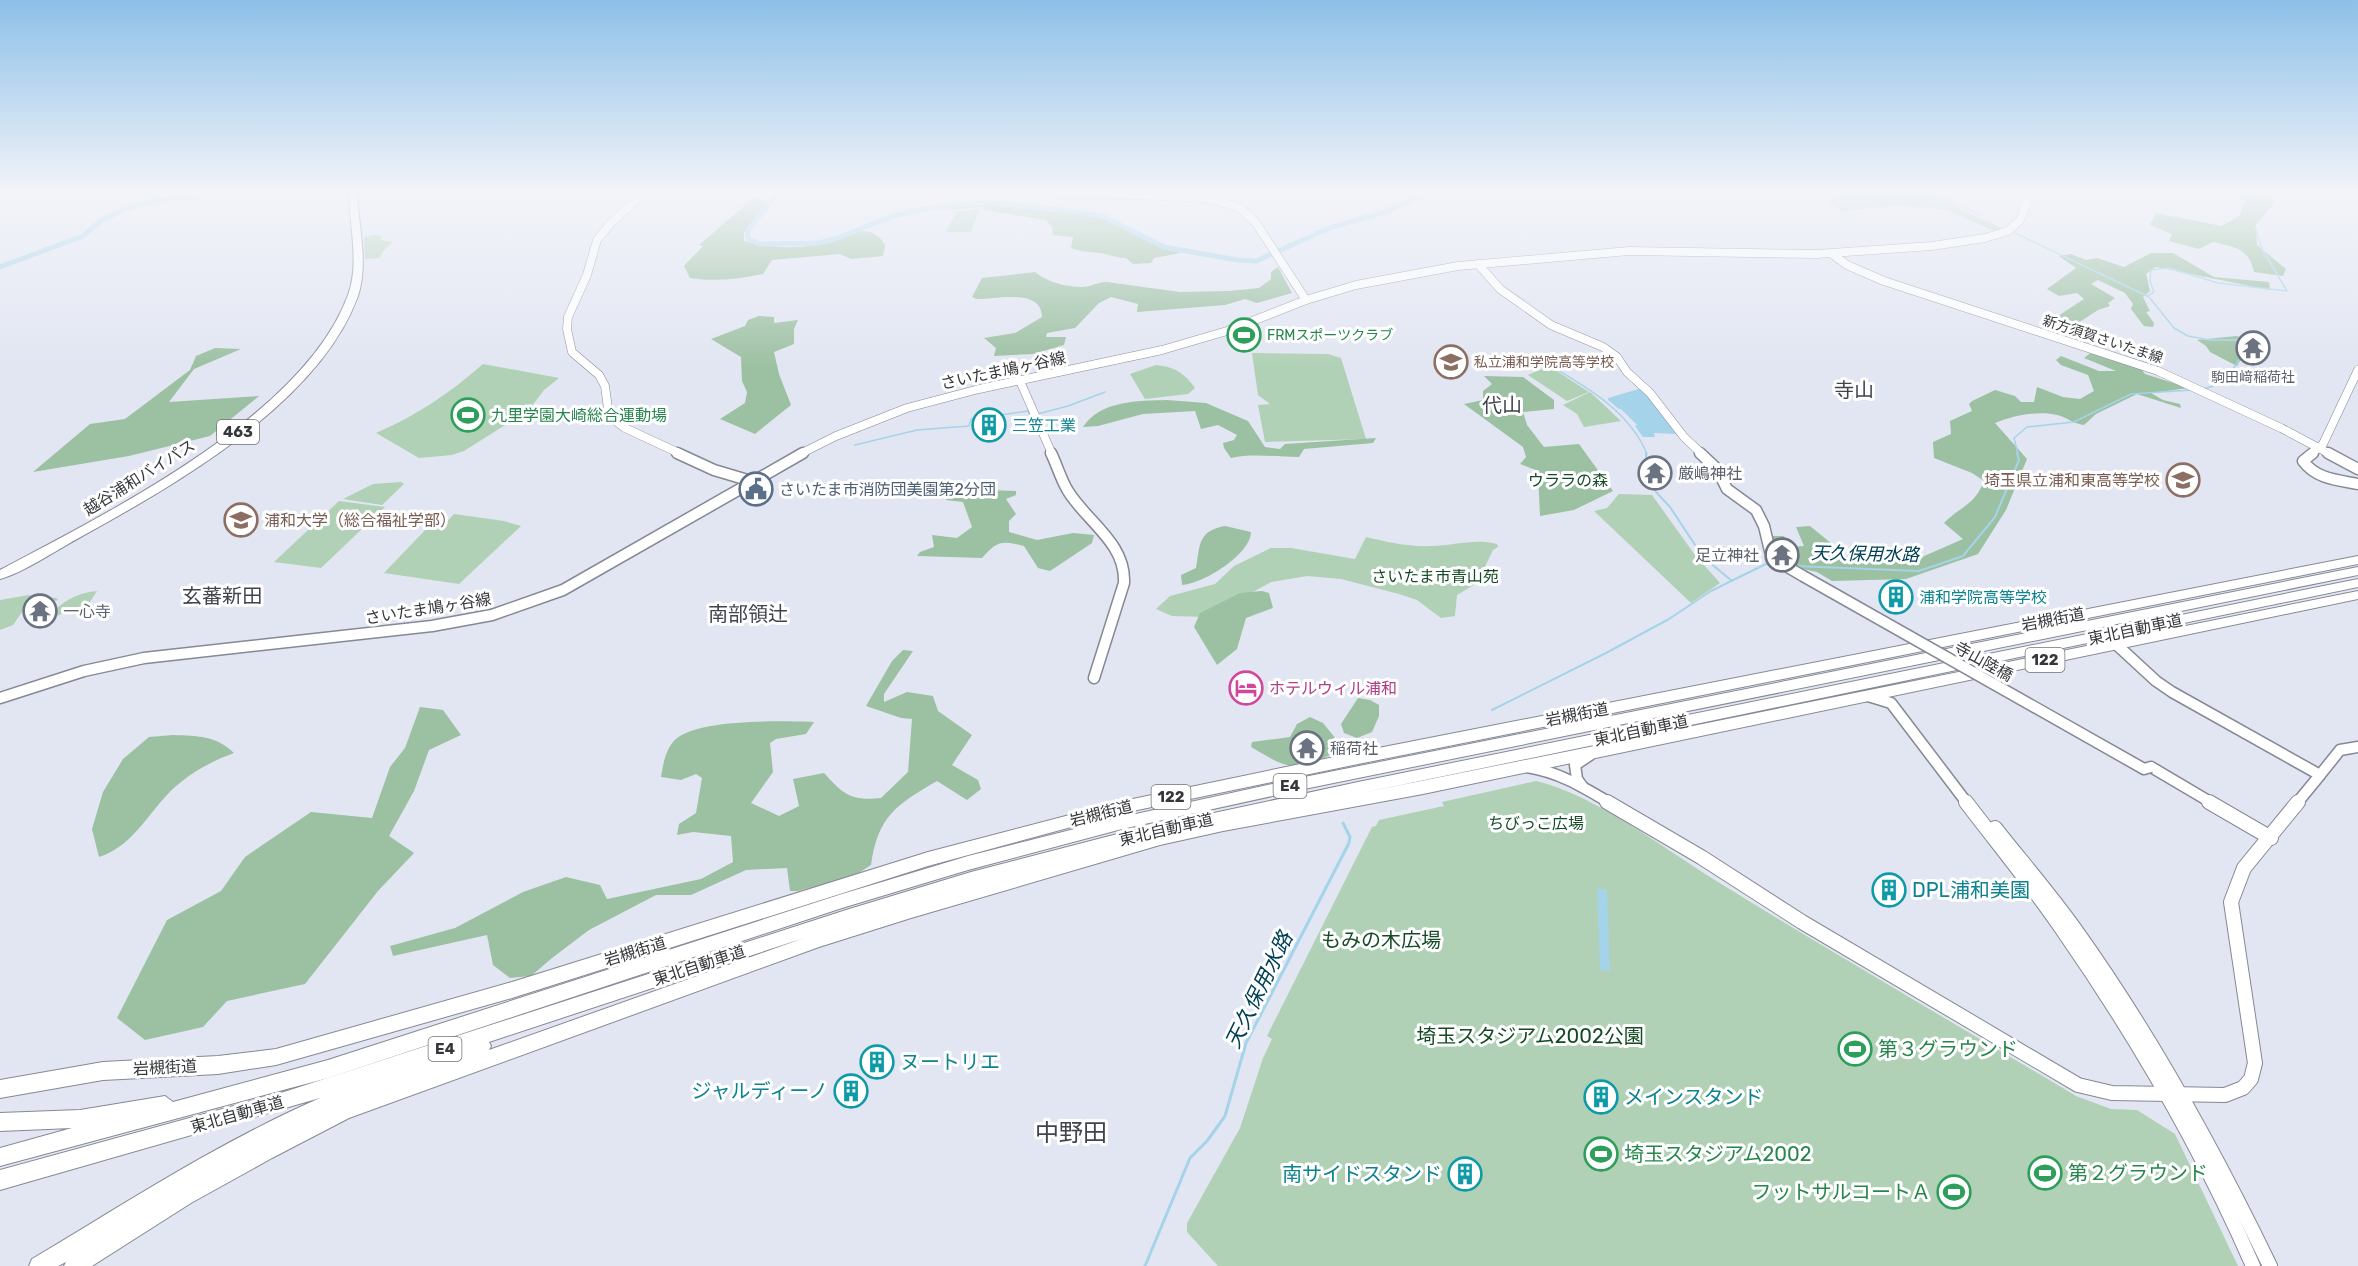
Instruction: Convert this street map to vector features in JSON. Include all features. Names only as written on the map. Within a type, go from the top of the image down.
[{"type":"highway","name":"越谷浦和バイパス","points":[[0,570],[164,477],[244,420],[289,378],[322,340],[343,300],[351,269],[350,250]]},
{"type":"highway","name":"越谷浦和バイパス","points":[[0,575],[114,514],[194,464],[251,421],[300,376],[332,339],[352,298],[358,268],[356,250]]},
{"type":"highway","name":"岩槻街道","points":[[0,1089],[103,1071],[222,1064],[276,1057],[512,990],[928,860],[1123,807],[1335,762],[2358,560]]},
{"type":"highway","name":"東北自動車道","points":[[0,1157],[339,1065],[842,901],[968,863],[1122,823],[1332,777],[2358,571]]},
{"type":"highway","name":"東北自動車道","points":[[0,1180],[284,1101],[846,917],[971,879],[1179,825],[2358,592]]},
{"type":"highway","name":"122","points":[[74,1266],[184,1196],[344,1111],[422,1081],[819,940],[911,911],[1160,839],[1223,825],[1339,805],[2118,646],[2358,592]]},
{"type":"highway","points":[[39,1266],[193,1175],[317,1109],[606,996]]},
{"type":"highway","points":[[0,1122],[81,1119],[244,1092]]},
{"type":"street","points":[[594,250],[587,274],[568,317],[567,329],[572,352],[599,375],[605,386],[609,416],[625,428],[714,470],[751,482]]},
{"type":"street","points":[[1273,250],[1306,300]]},
{"type":"street","name":"さいたま鳩ヶ谷線","points":[[0,698],[62,677],[144,658],[432,626],[474,619],[511,609],[563,590],[809,450],[869,422],[945,397],[1118,361],[1184,344],[1306,300],[1393,277],[1478,264],[1636,251],[1832,254],[1887,250]]},
{"type":"street","name":"新方須賀さいたま線","points":[[1832,254],[1847,265],[1884,281],[2158,371],[2319,447],[2358,469]]},
{"type":"street","name":"寺山陸橋","points":[[1478,264],[1497,286],[1551,325],[1594,342],[1612,353],[1627,372],[1650,393],[1684,437],[1717,470],[1727,489],[1756,510],[1764,526],[1766,542],[1779,562],[2144,769],[2151,767],[2271,838]]},
{"type":"street","points":[[2358,370],[2326,439],[2303,460],[2306,467],[2317,474],[2358,484]]},
{"type":"street","points":[[1020,381],[1068,491],[1118,552],[1125,567],[1124,583],[1094,678]]},
{"type":"street","points":[[2118,646],[2156,681],[2172,692],[2320,775]]},
{"type":"street","points":[[1904,688],[1897,695],[1896,703],[2073,926],[2122,999],[2182,1095],[2218,1159],[2270,1266]]},
{"type":"street","points":[[1866,696],[1891,704],[2062,928],[2166,1095],[2213,1181],[2253,1266]]},
{"type":"street","points":[[1527,767],[1557,773],[1582,787],[1701,857],[1802,922],[2078,1085],[2112,1093],[2225,1095],[2243,1088],[2251,1079],[2255,1063],[2230,902],[2244,868],[2271,838],[2337,751],[2349,746],[2358,747]]},
{"type":"street","points":[[1582,787],[1577,779],[1575,765],[1596,753]]},
{"type":"green space","points":[[365,250],[384,250],[380,258],[365,259]]},
{"type":"green space","points":[[699,250],[884,250],[883,256],[851,259],[840,254],[772,260],[763,274],[726,279],[690,278],[684,266]]},
{"type":"green space","points":[[1079,250],[1170,250],[1181,253],[1154,258],[1151,263],[1133,264],[1126,258]]},
{"type":"green space","points":[[2240,250],[2263,250],[2286,269],[2283,276],[2254,272],[2252,264]]},
{"type":"green space","points":[[2151,253],[2173,253],[2214,277],[2269,282],[2270,290],[2156,267],[2146,274],[2150,291],[2143,297],[2150,311],[2146,312],[2154,323],[2153,327],[2144,326],[2131,309],[2133,304],[2125,293],[2098,280],[2091,284],[2115,298],[2108,303],[2110,306],[2098,310],[2075,325],[2058,316],[2084,299],[2077,293],[2059,296],[2047,289],[2076,268],[2059,256],[2071,254],[2086,260],[2097,258],[2124,267]]},
{"type":"green space","points":[[1278,267],[1292,293],[1257,303],[1245,299],[1225,305],[1137,312],[1138,304],[1111,297],[1099,303],[1075,328],[1047,333],[1046,337],[1066,337],[1064,345],[1033,354],[994,356],[996,348],[984,338],[1015,333],[1042,317],[1040,308],[1035,302],[1017,297],[977,299],[972,297],[982,278],[1035,272],[1051,281],[1076,287],[1107,282],[1180,292],[1229,291],[1259,288],[1271,279],[1271,272]]},
{"type":"green space","points":[[759,316],[774,317],[774,323],[798,320],[794,329],[794,344],[774,352],[779,374],[791,405],[755,434],[720,419],[745,403],[747,392],[742,381],[741,357],[711,339],[745,326],[748,320]]},
{"type":"green space","points":[[2236,336],[2252,339],[2269,348],[2270,354],[2243,356],[2237,366],[2210,352],[2197,340]]},
{"type":"green space","points":[[215,348],[241,349],[194,369],[169,402],[259,396],[210,436],[129,456],[33,472],[90,424],[125,419],[190,370],[196,356]]},
{"type":"green space","points":[[2093,351],[2141,369],[2145,374],[2189,388],[2151,393],[2163,400],[2180,404],[2181,408],[2137,394],[2096,414],[2084,425],[2061,416],[2042,413],[2017,416],[1995,423],[2027,459],[2006,510],[1978,554],[1906,579],[1832,581],[1817,572],[1798,568],[1791,574],[1773,569],[1784,560],[1771,545],[1771,536],[1784,536],[1789,547],[1804,546],[1796,527],[1810,526],[1848,557],[1860,562],[1922,557],[1963,539],[1944,523],[1972,501],[1984,481],[1972,473],[1934,458],[1933,442],[1951,434],[1950,421],[1972,411],[1969,404],[1972,401],[1995,390],[2015,396],[2021,402],[2034,402],[2037,387],[2063,397],[2080,399],[2094,391],[2088,375],[2061,365],[2056,360],[2061,356],[2099,371],[2116,371],[2084,358]]},
{"type":"green space","points":[[1252,353],[1328,354],[1341,358],[1366,439],[1265,442],[1258,405],[1270,404],[1258,395]]},
{"type":"green space","name":"九里学園大崎総合運動場","points":[[483,364],[559,378],[544,390],[529,410],[464,451],[452,455],[419,458],[376,433],[432,403]]},
{"type":"green space","points":[[1156,365],[1169,367],[1178,372],[1195,388],[1188,394],[1145,399],[1130,374]]},
{"type":"green space","points":[[1549,366],[1589,392],[1567,401],[1528,375]]},
{"type":"green space","name":"ウララの森","points":[[1484,376],[1523,377],[1554,400],[1554,409],[1523,412],[1527,425],[1544,447],[1579,444],[1613,491],[1574,510],[1540,516],[1538,471],[1520,464],[1526,457],[1523,447],[1464,404],[1483,400],[1483,391],[1492,384]]},
{"type":"green space","points":[[1590,392],[1621,421],[1584,427],[1577,414],[1563,405]]},
{"type":"green space","points":[[1167,400],[1206,403],[1248,421],[1265,447],[1280,449],[1285,444],[1376,438],[1373,443],[1304,449],[1299,457],[1256,455],[1231,458],[1223,443],[1234,440],[1237,435],[1218,425],[1201,429],[1195,411],[1143,414],[1098,426],[1083,427],[1091,418],[1110,407],[1132,402]]},
{"type":"green space","points":[[401,482],[404,484],[382,505],[343,499],[373,484]]},
{"type":"green space","points":[[962,489],[1016,491],[1016,495],[1006,499],[1016,514],[1009,521],[1009,532],[1037,540],[1073,533],[1094,535],[1092,543],[1050,571],[1038,568],[1024,546],[1010,543],[996,545],[982,558],[917,556],[920,552],[934,547],[932,535],[957,538],[972,527],[963,502],[946,500],[945,492]]},
{"type":"green space","points":[[1619,494],[1652,495],[1695,555],[1720,583],[1691,603],[1594,511],[1607,508]]},
{"type":"green space","points":[[339,501],[385,507],[321,568],[274,562]]},
{"type":"green space","points":[[454,514],[504,521],[521,526],[459,584],[384,573],[429,526],[441,528]]},
{"type":"green space","points":[[1225,526],[1251,532],[1249,541],[1235,558],[1213,574],[1182,585],[1181,575],[1196,568],[1200,545],[1205,535],[1216,528]]},
{"type":"green space","name":"さいたま市青山苑","points":[[1366,537],[1415,546],[1489,542],[1497,544],[1498,547],[1493,550],[1477,583],[1457,595],[1455,616],[1441,618],[1417,600],[1399,594],[1341,579],[1307,576],[1271,582],[1208,617],[1172,616],[1156,609],[1170,596],[1215,584],[1234,566],[1271,548],[1291,548],[1355,559]]},
{"type":"green space","points":[[97,591],[86,608],[47,618],[69,599]]},
{"type":"green space","points":[[1262,591],[1269,593],[1273,608],[1246,618],[1237,649],[1217,665],[1194,627],[1200,613],[1240,593]]},
{"type":"green space","points":[[29,595],[58,600],[24,609],[13,625],[0,630],[0,600]]},
{"type":"green space","points":[[903,650],[913,651],[884,694],[884,702],[907,692],[933,696],[938,711],[972,735],[952,765],[978,780],[981,789],[967,800],[937,781],[910,797],[884,823],[878,835],[871,865],[854,876],[798,891],[790,891],[787,868],[746,870],[691,895],[656,895],[589,930],[531,976],[510,978],[493,965],[487,935],[393,956],[390,946],[455,928],[523,892],[566,877],[600,885],[607,899],[701,879],[733,862],[731,836],[693,832],[677,835],[679,824],[696,813],[702,778],[696,774],[681,780],[661,777],[670,746],[683,734],[718,725],[739,723],[814,722],[806,734],[776,739],[770,743],[773,772],[751,803],[779,816],[799,806],[793,779],[824,773],[837,787],[849,795],[881,798],[908,772],[912,719],[901,718],[866,706],[892,661]]},
{"type":"green space","points":[[1358,698],[1370,700],[1379,705],[1379,716],[1372,732],[1357,738],[1344,733],[1341,724]]},
{"type":"green space","points":[[420,707],[443,710],[461,735],[429,750],[414,791],[389,836],[414,853],[378,891],[305,984],[227,1001],[203,1027],[145,1040],[117,1018],[167,920],[221,891],[245,857],[311,812],[372,818],[390,767],[405,748]]},
{"type":"green space","points":[[1310,717],[1323,723],[1340,744],[1351,745],[1299,766],[1280,763],[1251,747],[1252,742],[1290,737],[1297,724]]},
{"type":"green space","points":[[198,736],[213,740],[234,753],[206,765],[181,782],[170,791],[134,834],[112,851],[99,857],[92,829],[103,792],[123,759],[149,737]]},
{"type":"green space","name":"埼玉スタジアム2002公園","points":[[1536,781],[1559,788],[1606,810],[1762,909],[2076,1096],[2111,1109],[2137,1110],[2175,1134],[2238,1266],[1218,1266],[1187,1232],[1187,1223],[1240,1128],[1263,1058],[1272,1039],[1267,1036],[1372,827],[1376,826],[1379,820],[1444,806],[1442,802]]},
{"type":"water","points":[[1642,388],[1677,432],[1676,434],[1654,433],[1655,437],[1643,437],[1635,426],[1637,425],[1608,400],[1608,398]]},
{"type":"water","points":[[1597,888],[1607,890],[1610,971],[1600,970]]},
{"type":"waterway","points":[[0,267],[45,250]]},
{"type":"waterway","points":[[1181,250],[1256,261],[1280,250]]},
{"type":"waterway","name":"天久保用水路","points":[[2051,250],[2149,297],[2174,328],[2188,336],[2210,340],[2250,340],[2270,350],[2267,354],[2242,355],[2233,369],[2214,378],[2213,386],[2204,389]]},
{"type":"waterway","points":[[2147,296],[2154,292],[2150,281],[2151,270],[2168,268],[2218,283],[2287,291],[2263,250]]},
{"type":"waterway","points":[[1551,366],[1606,402],[1630,426],[1640,439],[1647,454]]},
{"type":"waterway","name":"天久保用水路","points":[[2018,454],[2014,438],[2027,427],[2074,422],[2131,394],[2192,390]]},
{"type":"waterway","points":[[855,445],[917,430],[969,426],[971,419],[1028,411],[1030,416],[1068,406],[1105,392]]},
{"type":"waterway","points":[[1646,453],[1647,472]]},
{"type":"waterway","name":"天久保用水路","points":[[1794,566],[1919,571],[1963,556],[1995,517],[2019,460],[2017,453]]},
{"type":"waterway","points":[[1648,475],[1655,490]]},
{"type":"waterway","points":[[1656,492],[1670,507],[1703,557],[1732,581]]},
{"type":"waterway","name":"天久保用水路","points":[[1732,581],[1772,561]]},
{"type":"waterway","name":"天久保用水路","points":[[1492,710],[1606,653],[1669,619],[1711,591],[1732,581]]},
{"type":"waterway","name":"天久保用水路","points":[[1145,1266],[1190,1158],[1207,1141],[1225,1116],[1246,1043],[1349,843],[1350,837],[1343,823]]},
{"type":"place","name":"FRMスポーツクラブ","points":[[1244,335]]},
{"type":"place","name":"駒田﨑稲荷社","points":[[2253,348]]},
{"type":"place","name":"私立浦和学院高等学校","points":[[1451,362]]},
{"type":"place","name":"九里学園大崎総合運動場","points":[[468,415]]},
{"type":"place","name":"三笠工業","points":[[989,425]]},
{"type":"place","name":"厳嶋神社","points":[[1655,473]]},
{"type":"place","name":"埼玉県立浦和東高等学校","points":[[2183,480]]},
{"type":"place","name":"さいたま市消防団美園第2分団","points":[[756,489]]},
{"type":"place","name":"浦和大学（総合福祉学部）","points":[[241,520]]},
{"type":"place","name":"足立神社","points":[[1782,555]]},
{"type":"place","name":"浦和学院高等学校","points":[[1896,597]]},
{"type":"place","name":"一心寺","points":[[40,611]]},
{"type":"place","name":"ホテルウィル浦和","points":[[1246,688]]},
{"type":"place","name":"稲荷社","points":[[1307,748]]},
{"type":"place","name":"DPL浦和美園","points":[[1889,890]]},
{"type":"place","name":"第３グラウンド","points":[[1855,1049]]},
{"type":"place","name":"ヌートリエ","points":[[877,1062]]},
{"type":"place","name":"ジャルディーノ","points":[[851,1091]]},
{"type":"place","name":"メインスタンド","points":[[1601,1097]]},
{"type":"place","name":"埼玉スタジアム2002","points":[[1601,1154]]},
{"type":"place","name":"第２グラウンド","points":[[2045,1173]]},
{"type":"place","name":"南サイドスタンド","points":[[1465,1174]]},
{"type":"place","name":"フットサルコートＡ","points":[[1954,1192]]},
{"type":"district","name":"寺山","points":[[1854,390]]},
{"type":"district","name":"代山","points":[[1502,405]]},
{"type":"district","name":"玄蕃新田","points":[[222,596]]},
{"type":"district","name":"南部領辻","points":[[748,614]]},
{"type":"district","name":"中野田","points":[[1071,1133]]},
{"type":"park label","name":"ちびっこ広場","points":[[1536,823]]},
{"type":"park label","name":"もみの木広場","points":[[1381,940]]}]
